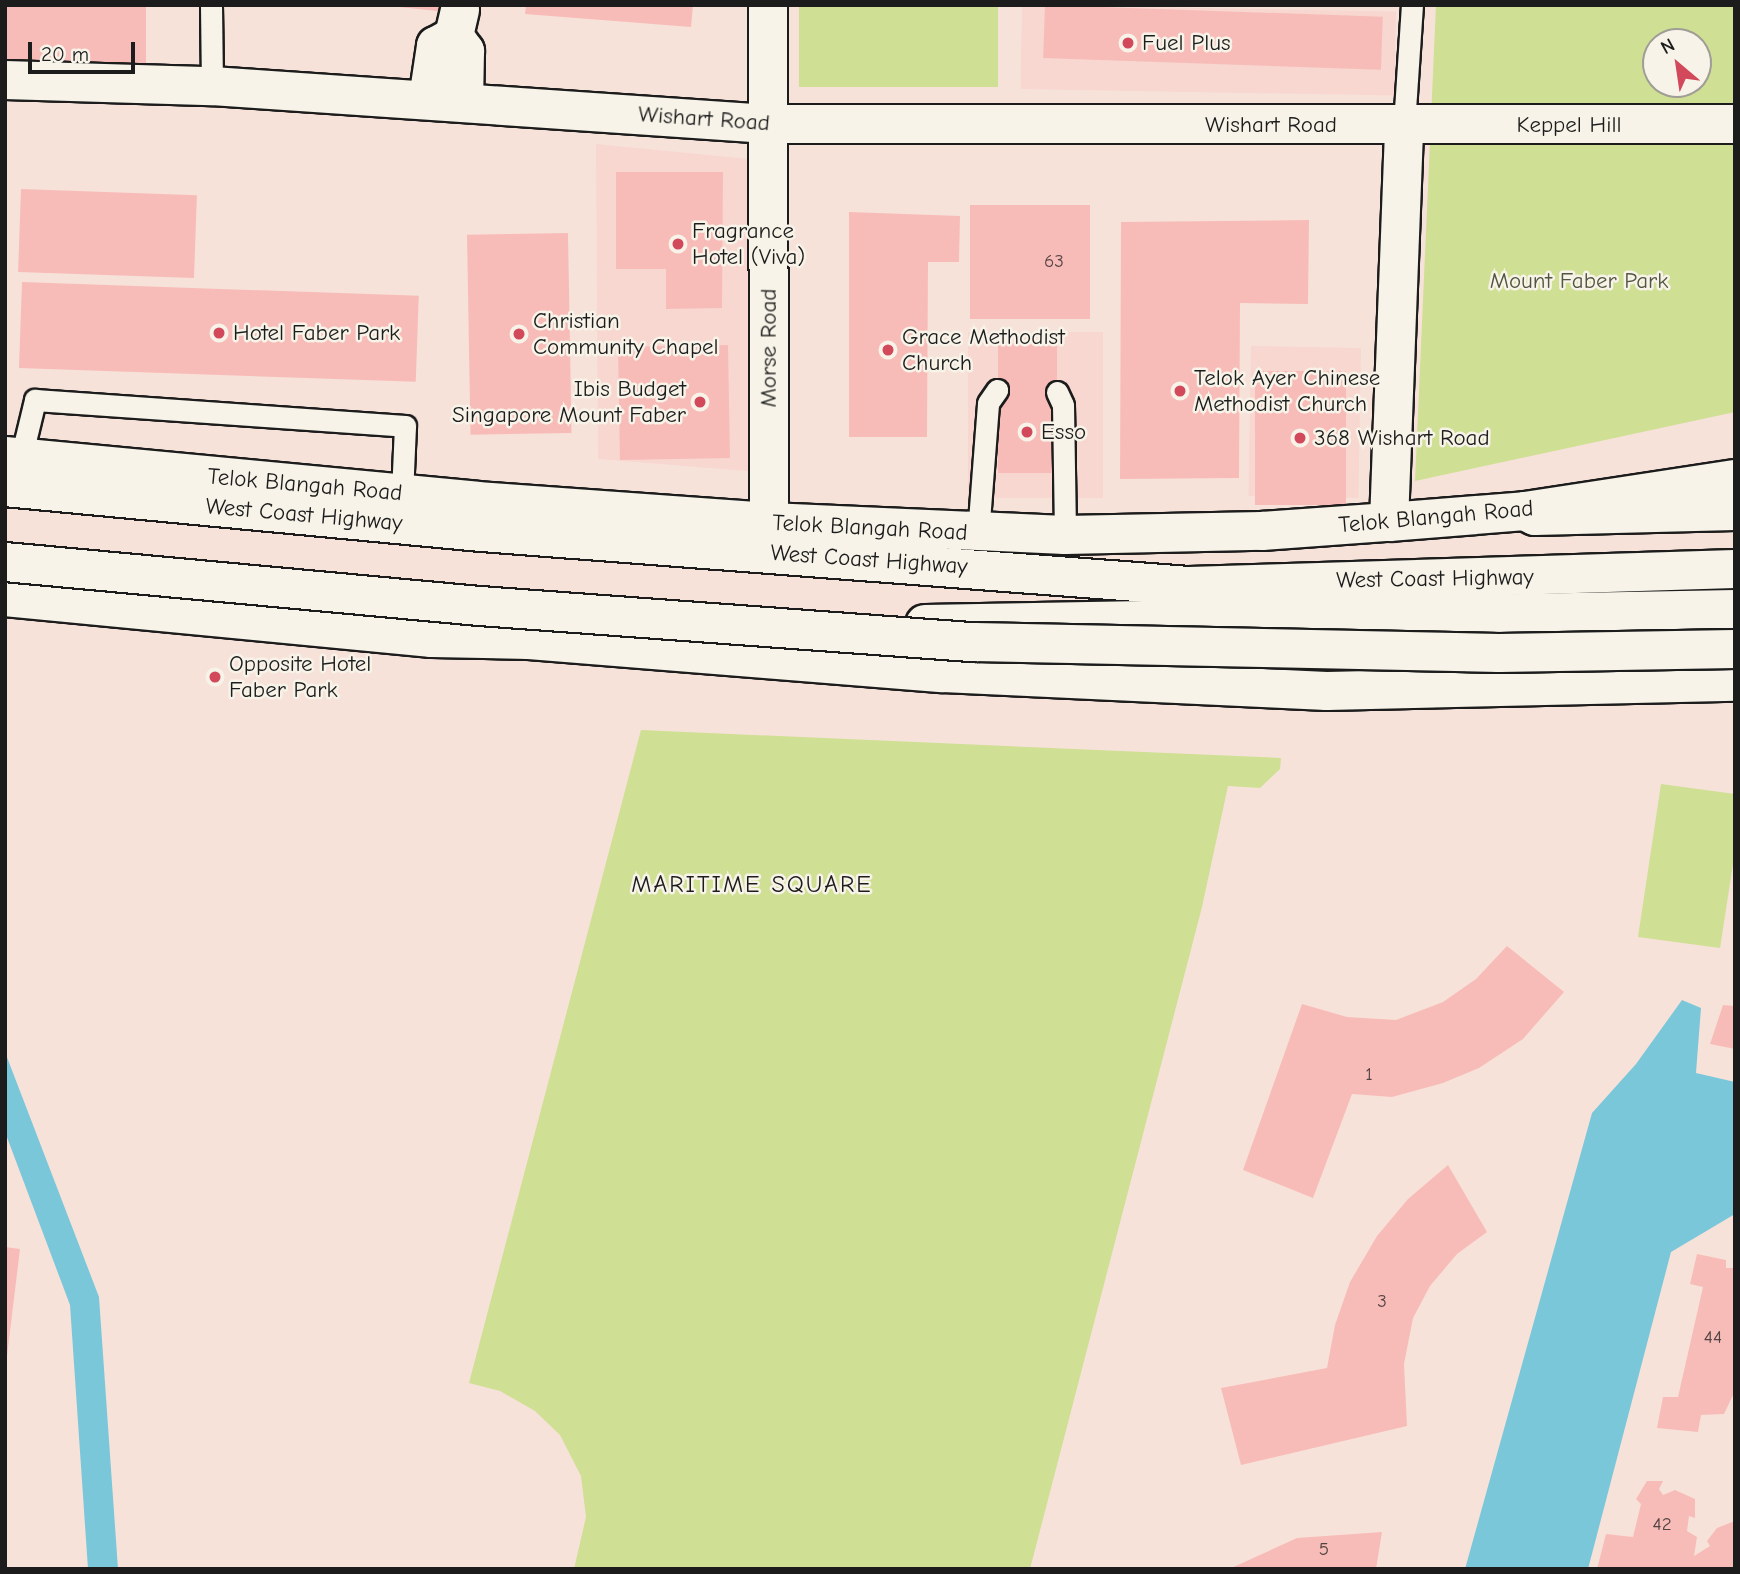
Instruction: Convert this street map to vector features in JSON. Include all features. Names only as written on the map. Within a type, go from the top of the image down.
[{"type":"main road","name":"Morse Road","points":[[768,5],[769,522]]},
{"type":"main road","points":[[446,101],[436,46],[457,23]]},
{"type":"main road","name":"Wishart Road","points":[[5,80],[212,86],[768,124],[1404,125]]},
{"type":"main road","name":"Keppel Hill","points":[[1404,125],[1735,124]]},
{"type":"main road","points":[[1389,522],[1404,125]]},
{"type":"main road","name":"Telok Blangah Road","points":[[10,467],[769,522],[978,534],[1065,535],[1262,531],[1525,511],[1735,479]]},
{"type":"main road","name":"West Coast Highway","points":[[10,467],[482,532],[1189,586],[1735,569]]},
{"type":"main road","points":[[1525,511],[1535,516],[1735,511]]},
{"type":"main road","points":[[5,562],[481,606],[975,642],[1499,653],[1735,649]]},
{"type":"main road","points":[[5,597],[432,638],[529,639],[943,673],[1327,691],[1735,682]]},
{"type":"main road","points":[[529,639],[719,627],[1735,609]]},
{"type":"lane","points":[[211,5],[212,86]]},
{"type":"lane","points":[[1404,125],[1412,5]]},
{"type":"lane","points":[[978,534],[988,403],[997,390]]},
{"type":"lane","points":[[1057,392],[1063,405],[1065,535]]},
{"type":"lane","points":[[10,467],[35,400],[405,426],[402,494]]},
{"type":"shaded area","points":[[1022,5],[1396,12],[1394,96],[1021,89]]},
{"type":"shaded area","points":[[596,144],[749,159],[760,472],[598,459]]},
{"type":"shaded area","points":[[968,332],[1103,332],[1103,498],[968,498]]},
{"type":"shaded area","name":"368 Wishart Road","points":[[1251,346],[1361,348],[1358,498],[1248,496]]},
{"type":"green space","points":[[799,5],[998,5],[998,87],[799,87]]},
{"type":"green space","name":"Mount Faber Park","points":[[1436,5],[1735,5],[1735,412],[1415,481]]},
{"type":"green space","points":[[641,730],[1281,758],[1280,769],[1260,788],[1228,786],[1202,907],[1030,1569],[574,1569],[586,1517],[581,1476],[560,1435],[535,1411],[500,1391],[469,1383]]},
{"type":"green space","points":[[1661,784],[1735,794],[1735,851],[1720,948],[1638,937]]},
{"type":"water","points":[[1682,1000],[1701,1008],[1696,1073],[1735,1082],[1735,1214],[1671,1252],[1588,1569],[1465,1569],[1592,1113],[1636,1064]]},
{"type":"water","points":[[5,1052],[99,1297],[118,1569],[88,1569],[70,1305],[5,1132]]},
{"type":"building","points":[[5,5],[146,5],[146,72],[5,72]]},
{"type":"building","points":[[380,5],[457,5],[456,13]]},
{"type":"building","points":[[526,5],[693,5],[691,27],[525,14]]},
{"type":"building","points":[[1045,5],[1383,17],[1381,70],[1043,58]]},
{"type":"building","points":[[616,172],[723,172],[722,308],[666,309],[666,269],[616,269]]},
{"type":"building","points":[[21,189],[197,195],[194,278],[18,272]]},
{"type":"building","points":[[970,205],[1090,205],[1090,319],[970,319]]},
{"type":"building","name":"Grace Methodist Church","points":[[849,212],[960,216],[959,262],[928,262],[927,437],[849,437]]},
{"type":"building","name":"Telok Ayer Chinese Methodist Church","points":[[1309,220],[1308,304],[1240,303],[1239,478],[1120,479],[1121,222]]},
{"type":"building","name":"Christian Community Chapel","points":[[568,233],[571,433],[471,435],[467,235]]},
{"type":"building","name":"Hotel Faber Park","points":[[22,282],[419,296],[416,382],[19,368]]},
{"type":"building","name":"Esso","points":[[998,343],[1057,343],[1057,473],[998,473]]},
{"type":"building","points":[[728,345],[730,458],[620,460],[618,347]]},
{"type":"building","name":"368 Wishart Road","points":[[1255,371],[1346,371],[1346,505],[1255,505]]},
{"type":"building","points":[[1507,946],[1564,992],[1523,1039],[1479,1068],[1443,1083],[1392,1097],[1352,1094],[1313,1198],[1243,1170],[1302,1004],[1347,1017],[1396,1020],[1443,1002],[1476,979]]},
{"type":"building","points":[[1723,1005],[1735,1006],[1735,1049],[1710,1044]]},
{"type":"building","points":[[1448,1165],[1487,1232],[1457,1254],[1430,1286],[1413,1318],[1404,1364],[1407,1426],[1241,1465],[1221,1388],[1327,1368],[1335,1325],[1350,1282],[1377,1236],[1408,1199]]},
{"type":"building","points":[[5,1247],[20,1249],[7,1356],[5,1356]]},
{"type":"building","points":[[1697,1254],[1726,1260],[1726,1268],[1735,1268],[1735,1391],[1724,1414],[1701,1415],[1698,1432],[1657,1428],[1663,1397],[1678,1397],[1703,1287],[1690,1284]]},
{"type":"building","points":[[1647,1481],[1663,1481],[1659,1489],[1663,1495],[1675,1490],[1695,1499],[1695,1518],[1689,1516],[1687,1531],[1697,1537],[1694,1556],[1710,1546],[1707,1541],[1717,1528],[1735,1521],[1735,1569],[1597,1569],[1606,1534],[1633,1537],[1641,1504],[1636,1499]]},
{"type":"building","points":[[1382,1532],[1376,1569],[1229,1569],[1297,1538]]},
{"type":"place","name":"Fuel Plus","points":[[1128,43]]},
{"type":"place","name":"Fragrance Hotel (Viva)","points":[[678,244]]},
{"type":"place","name":"Hotel Faber Park","points":[[219,333]]},
{"type":"place","name":"Christian Community Chapel","points":[[519,334]]},
{"type":"place","name":"Grace Methodist Church","points":[[888,350]]},
{"type":"place","name":"Telok Ayer Chinese Methodist Church","points":[[1180,391]]},
{"type":"place","name":"Ibis Budget Singapore Mount Faber","points":[[700,402]]},
{"type":"place","name":"Esso","points":[[1027,432]]},
{"type":"place","name":"368 Wishart Road","points":[[1300,438]]},
{"type":"place","name":"Opposite Hotel Faber Park","points":[[215,677]]},
{"type":"district","name":"MARITIME SQUARE","points":[[752,885]]}]
